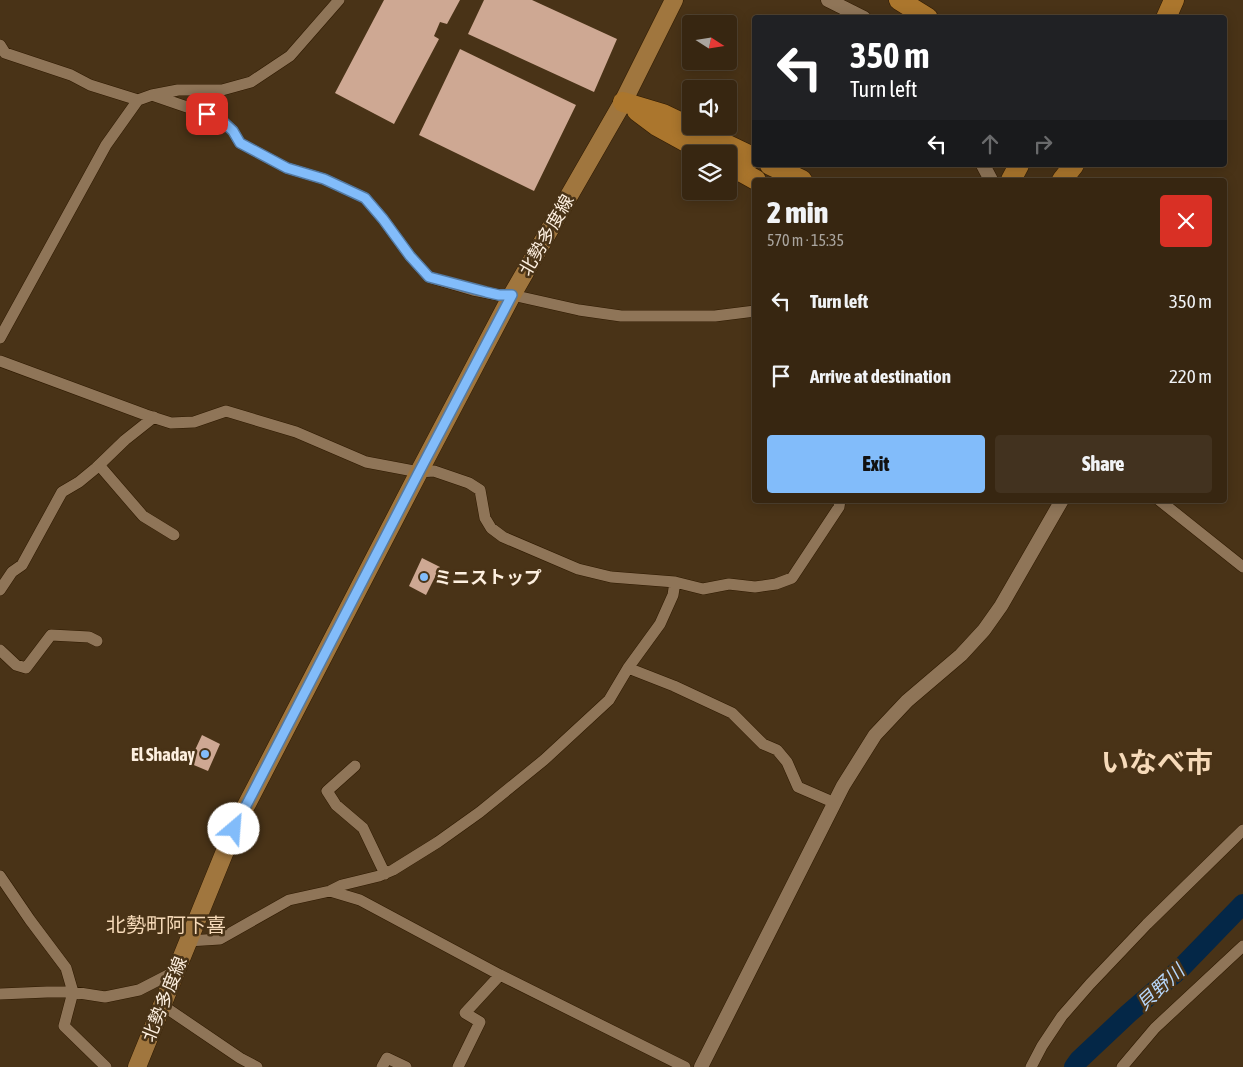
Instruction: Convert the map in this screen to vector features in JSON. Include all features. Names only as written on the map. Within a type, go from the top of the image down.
[{"type":"highway","points":[[899,0],[923,15]]},
{"type":"highway","points":[[1167,15],[1174,0]]},
{"type":"highway","points":[[623,102],[657,126],[692,145]]},
{"type":"highway","points":[[623,102],[663,114],[752,157]]},
{"type":"highway","points":[[774,167],[798,178]]},
{"type":"highway","points":[[1064,178],[1072,167]]},
{"type":"highway","points":[[737,169],[752,178]]},
{"type":"main road","name":"北勢多度線","points":[[137,1067],[234,829],[512,295],[623,102],[674,0]]},
{"type":"street","points":[[0,338],[106,145],[138,100],[152,94],[178,90],[222,90],[252,82],[290,56],[339,0]]},
{"type":"street","points":[[828,0],[858,15]]},
{"type":"street","points":[[2,52],[71,75],[90,85],[138,100]]},
{"type":"street","points":[[152,94],[219,118],[233,131],[240,143],[287,168],[324,179],[365,198],[410,256],[429,277],[482,292],[512,295],[579,310],[620,316],[715,316],[752,311]]},
{"type":"street","points":[[0,361],[171,423],[194,422],[226,411],[296,432],[366,462],[419,472],[434,471],[468,483],[480,490],[485,518],[491,528],[503,537],[578,569],[611,577],[675,582],[703,589],[729,584],[755,587],[776,584],[792,578],[839,507],[840,503]]},
{"type":"street","points":[[0,590],[12,572],[22,565],[62,492],[99,465],[125,440],[154,417]]},
{"type":"street","points":[[99,465],[143,516],[174,534]]},
{"type":"street","points":[[701,1067],[835,802],[875,735],[907,701],[961,655],[984,630],[1001,606],[1060,503]]},
{"type":"street","points":[[1162,503],[1243,567]]},
{"type":"street","points":[[188,941],[220,939],[289,900],[330,891],[342,885],[385,874],[445,837],[480,812],[544,760],[609,700],[628,668],[660,624],[673,595],[675,582]]},
{"type":"street","points":[[0,650],[16,665],[26,668],[50,635],[88,637],[97,641]]},
{"type":"street","points":[[628,668],[674,686],[732,713],[763,744],[777,750],[787,762],[798,787],[835,802]]},
{"type":"street","points":[[355,766],[327,790],[336,805],[364,828],[385,874]]},
{"type":"street","points":[[1031,1067],[1042,1046],[1062,1016],[1090,984],[1147,924],[1243,830]]},
{"type":"street","points":[[0,876],[66,968],[72,992],[64,1026],[106,1067]]},
{"type":"street","points":[[330,891],[360,900],[500,975],[685,1067]]},
{"type":"street","points":[[1122,1067],[1155,1028],[1243,946]]},
{"type":"street","points":[[0,994],[72,992],[105,997],[139,990],[176,971]]},
{"type":"street","points":[[458,1067],[480,1022],[465,1013],[500,975]]},
{"type":"street","points":[[162,1005],[240,1058],[257,1067]]},
{"type":"street","points":[[382,1067],[387,1058],[406,1067]]},
{"type":"building","points":[[384,0],[460,0],[447,24],[440,22],[434,36],[439,39],[394,124],[335,93]]},
{"type":"building","points":[[484,0],[532,0],[617,39],[594,92],[468,34]]},
{"type":"building","points":[[460,49],[576,105],[534,191],[419,135]]},
{"type":"building","name":"ミニストップ","points":[[422,558],[440,567],[426,595],[409,586]]},
{"type":"building","name":"El Shaday","points":[[202,735],[220,744],[208,771],[189,763]]},
{"type":"waterway","name":"貝野川","points":[[1074,1067],[1129,1013],[1180,969],[1243,904]]},
{"type":"place","name":"ミニストップ","points":[[424,577]]},
{"type":"place","name":"El Shaday","points":[[205,754]]},
{"type":"district","name":"いなべ市","points":[[1157,762]]},
{"type":"district","name":"北勢町阿下喜","points":[[166,924]]},
{"type":"route","points":[[207,114],[219,118],[233,131],[240,143],[287,168],[324,179],[365,198],[410,256],[429,277],[473,290],[499,295],[512,295],[234,829]]}]
